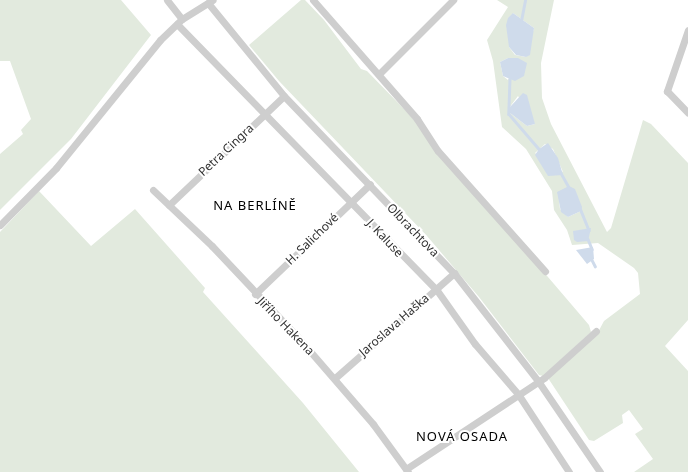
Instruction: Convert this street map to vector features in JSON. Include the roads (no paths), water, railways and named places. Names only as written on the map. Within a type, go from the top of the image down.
[{"type":"street","name":"J. Kaluse","points":[[167,0],[180,22],[436,289],[475,344],[518,394],[569,472]]},
{"type":"street","points":[[313,0],[417,119],[438,151],[545,271]]},
{"type":"street","points":[[379,74],[453,0]]},
{"type":"street","points":[[0,225],[56,168],[160,40],[180,22],[210,2]]},
{"type":"street","name":"Olbrachtova","points":[[210,2],[284,96],[454,273],[538,381],[600,472]]},
{"type":"street","points":[[688,30],[667,91],[688,112]]},
{"type":"street","name":"Petra Cingra","points":[[169,205],[284,96]]},
{"type":"street","name":"H. Salichové","points":[[254,294],[370,184]]},
{"type":"street","name":"Jiřího Hakena","points":[[153,190],[212,246],[254,294],[335,378],[407,470]]},
{"type":"street","name":"Jaroslava Haška","points":[[335,378],[454,273]]},
{"type":"street","points":[[407,470],[538,381],[596,331]]},
{"type":"water","points":[[513,13],[534,28],[530,55],[526,57],[516,55],[509,47],[506,25],[508,18]]},
{"type":"water","points":[[508,58],[518,58],[527,63],[524,76],[515,81],[503,76],[500,62]]},
{"type":"water","points":[[523,93],[527,95],[535,124],[527,126],[510,113],[509,108]]},
{"type":"water","points":[[548,143],[558,158],[563,175],[548,176],[535,155],[539,149]]},
{"type":"water","points":[[569,186],[575,189],[582,207],[581,211],[568,217],[561,212],[557,192]]},
{"type":"water","points":[[591,228],[588,241],[577,242],[574,240],[573,231]]},
{"type":"water","points":[[593,247],[594,259],[587,264],[576,250]]},
{"type":"waterway","points":[[521,21],[525,0]]},
{"type":"waterway","points":[[510,79],[509,114],[540,150]]},
{"type":"waterway","points":[[561,173],[570,189]]},
{"type":"waterway","points":[[580,208],[589,230]]},
{"type":"waterway","points":[[588,239],[592,249]]},
{"type":"waterway","points":[[592,260],[595,266]]},
{"type":"district","name":"NA BERLÍNĚ","points":[[255,205]]},
{"type":"district","name":"NOVÁ OSADA","points":[[462,436]]}]
